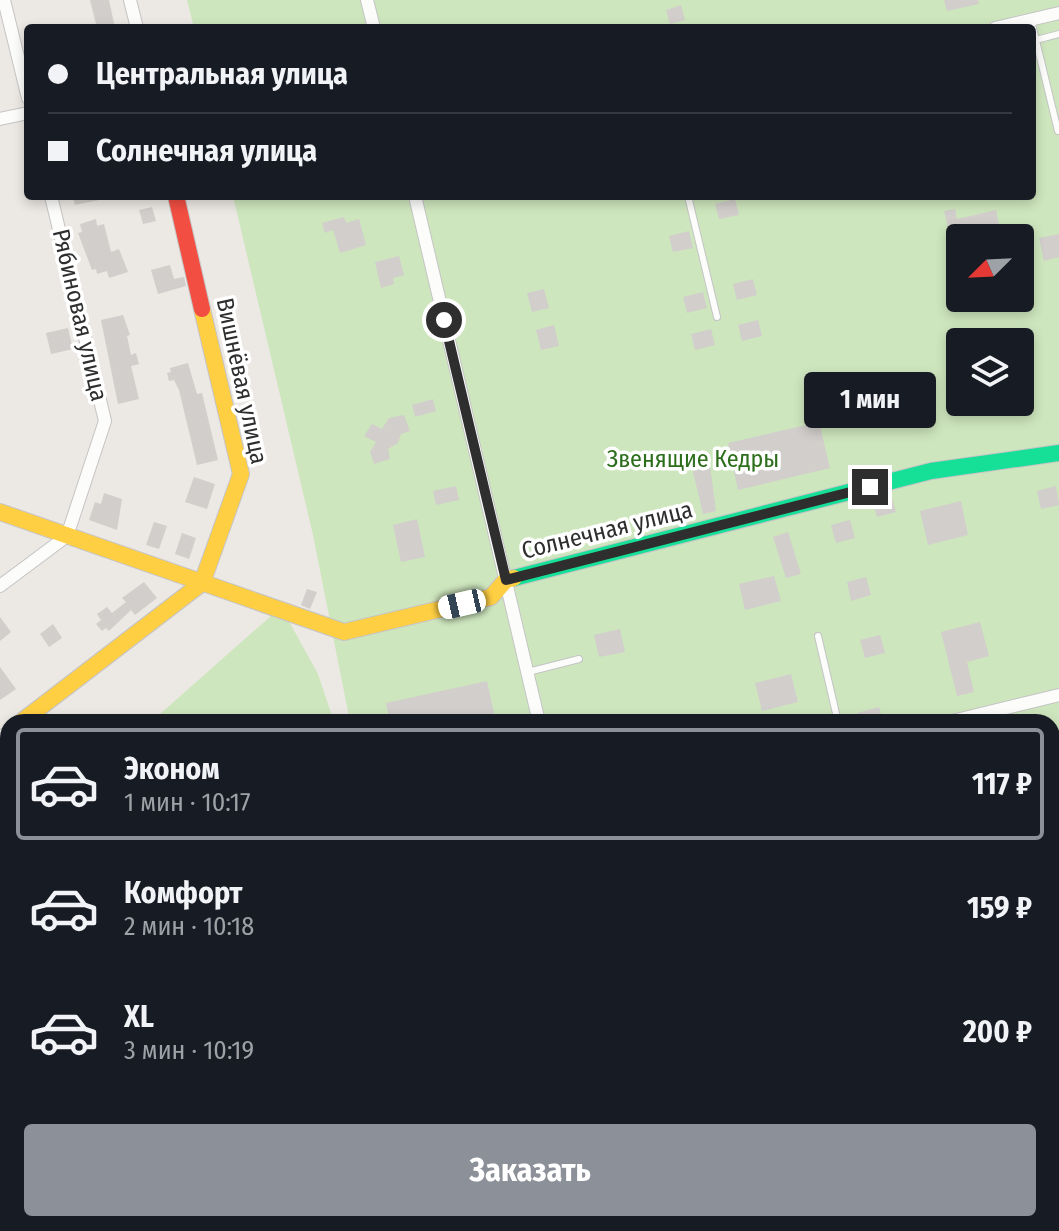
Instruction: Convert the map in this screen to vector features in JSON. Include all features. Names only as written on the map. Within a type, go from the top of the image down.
[{"type":"street","points":[[4,0],[24,82]]},
{"type":"street","points":[[130,0],[136,24]]},
{"type":"street","points":[[367,0],[373,24]]},
{"type":"street","points":[[1013,24],[1059,13]]},
{"type":"street","points":[[0,119],[24,114]]},
{"type":"street","name":"Рябиновая улица","points":[[52,200],[105,421],[67,536]]},
{"type":"street","name":"Вишнёвая улица","points":[[177,200],[241,474],[202,583]]},
{"type":"street","points":[[416,200],[537,714]]},
{"type":"street","name":"Солнечная улица","points":[[0,512],[344,632],[491,597],[506,580],[931,471],[1059,453]]},
{"type":"street","points":[[0,586],[67,536]]},
{"type":"street","points":[[31,714],[202,583]]},
{"type":"street","points":[[981,714],[1059,695]]},
{"type":"lane","points":[[1031,20],[1032,24]]},
{"type":"lane","points":[[1058,131],[1036,40],[1059,34]]},
{"type":"lane","points":[[689,200],[717,317]]},
{"type":"lane","points":[[818,636],[836,714]]},
{"type":"lane","points":[[528,672],[579,659]]},
{"type":"green space","name":"Звенящие Кедры","points":[[187,0],[1059,0],[1059,714],[348,714],[313,535],[234,200],[1036,200],[1036,24],[193,24]]},
{"type":"green space","points":[[281,607],[318,674],[331,714],[160,714]]},
{"type":"building","points":[[90,0],[109,0],[114,24],[96,24]]},
{"type":"building","points":[[944,0],[978,0],[979,4],[947,11]]},
{"type":"building","points":[[681,5],[685,20],[670,24],[666,10]]},
{"type":"building","points":[[73,200],[99,200],[75,205]]},
{"type":"building","points":[[735,200],[739,215],[719,219],[715,204]]},
{"type":"building","points":[[152,207],[156,221],[143,224],[139,210]]},
{"type":"building","points":[[955,209],[957,219],[996,210],[999,224],[947,224],[944,211]]},
{"type":"building","points":[[344,217],[346,223],[359,219],[366,245],[340,253],[333,230],[325,233],[322,223]]},
{"type":"building","points":[[96,219],[97,226],[104,224],[111,252],[119,249],[128,272],[109,278],[107,271],[97,274],[96,269],[92,270],[78,233],[82,232],[80,224]]},
{"type":"building","points":[[689,231],[693,248],[673,252],[669,236]]},
{"type":"building","points":[[1059,234],[1059,257],[1044,261],[1039,238]]},
{"type":"building","points":[[399,256],[404,275],[393,278],[394,284],[381,288],[375,262]]},
{"type":"building","points":[[170,265],[174,279],[184,277],[186,286],[158,294],[151,270]]},
{"type":"building","points":[[753,279],[757,295],[737,300],[733,284]]},
{"type":"building","points":[[544,289],[549,308],[532,312],[527,293]]},
{"type":"building","points":[[703,292],[707,308],[687,313],[683,297]]},
{"type":"building","points":[[123,315],[130,335],[127,336],[131,355],[136,353],[139,364],[131,366],[139,399],[118,404],[101,320]]},
{"type":"building","points":[[758,320],[762,336],[742,341],[738,325]]},
{"type":"building","points":[[554,325],[559,346],[541,350],[536,330]]},
{"type":"building","points":[[68,328],[73,349],[51,354],[46,333]]},
{"type":"building","points":[[711,329],[715,345],[695,350],[691,334]]},
{"type":"building","points":[[188,363],[197,394],[202,393],[218,460],[197,465],[179,390],[174,380],[169,381],[167,373],[171,372],[170,368]]},
{"type":"building","points":[[433,399],[436,411],[415,417],[412,405]]},
{"type":"building","points":[[404,415],[410,431],[401,434],[398,443],[388,449],[390,459],[374,464],[370,452],[376,442],[364,436],[372,424],[382,429],[389,418]]},
{"type":"building","points":[[819,422],[830,468],[738,490],[728,443]]},
{"type":"building","points":[[709,458],[716,511],[703,514],[691,463]]},
{"type":"building","points":[[194,477],[215,484],[207,509],[185,502]]},
{"type":"building","points":[[456,486],[459,500],[436,505],[433,491]]},
{"type":"building","points":[[1056,486],[1059,505],[1041,509],[1037,491]]},
{"type":"building","points":[[104,493],[122,499],[117,530],[89,520],[95,502],[101,504]]},
{"type":"building","points":[[891,494],[896,512],[877,517],[872,499]]},
{"type":"building","points":[[961,501],[968,535],[928,545],[920,511]]},
{"type":"building","points":[[417,519],[425,557],[401,562],[393,525]]},
{"type":"building","points":[[850,520],[855,538],[836,543],[831,525]]},
{"type":"building","points":[[154,522],[167,526],[159,549],[146,545]]},
{"type":"building","points":[[788,532],[801,574],[786,578],[773,537]]},
{"type":"building","points":[[182,533],[196,538],[189,559],[175,554]]},
{"type":"building","points":[[774,576],[781,601],[745,610],[739,584]]},
{"type":"building","points":[[866,577],[871,595],[851,601],[847,582]]},
{"type":"building","points":[[144,582],[157,598],[135,615],[131,610],[109,631],[106,628],[102,631],[96,624],[101,620],[97,614],[107,607],[112,613],[126,602],[122,598]]},
{"type":"building","points":[[307,589],[317,592],[310,609],[301,605]]},
{"type":"building","points":[[0,617],[11,632],[0,641]]},
{"type":"building","points":[[980,622],[989,656],[967,662],[974,692],[957,696],[941,632]]},
{"type":"building","points":[[53,624],[62,638],[49,647],[40,634]]},
{"type":"building","points":[[620,629],[625,652],[599,657],[594,635]]},
{"type":"building","points":[[880,635],[885,653],[865,658],[860,640]]},
{"type":"building","points":[[0,667],[16,689],[0,700]]},
{"type":"building","points":[[791,674],[798,702],[762,711],[755,683]]},
{"type":"building","points":[[487,681],[494,714],[388,714],[386,703]]},
{"type":"building","points":[[879,707],[881,714],[857,714]]},
{"type":"traffic: fast","points":[[514,578],[931,471],[1059,453]]},
{"type":"traffic: slow","points":[[31,714],[202,583],[241,474],[202,309]]},
{"type":"traffic: slow","points":[[0,512],[344,632],[491,597],[506,580],[514,578]]},
{"type":"traffic: jam","points":[[177,200],[202,309]]},
{"type":"route","points":[[444,320],[506,580],[870,487]]}]
